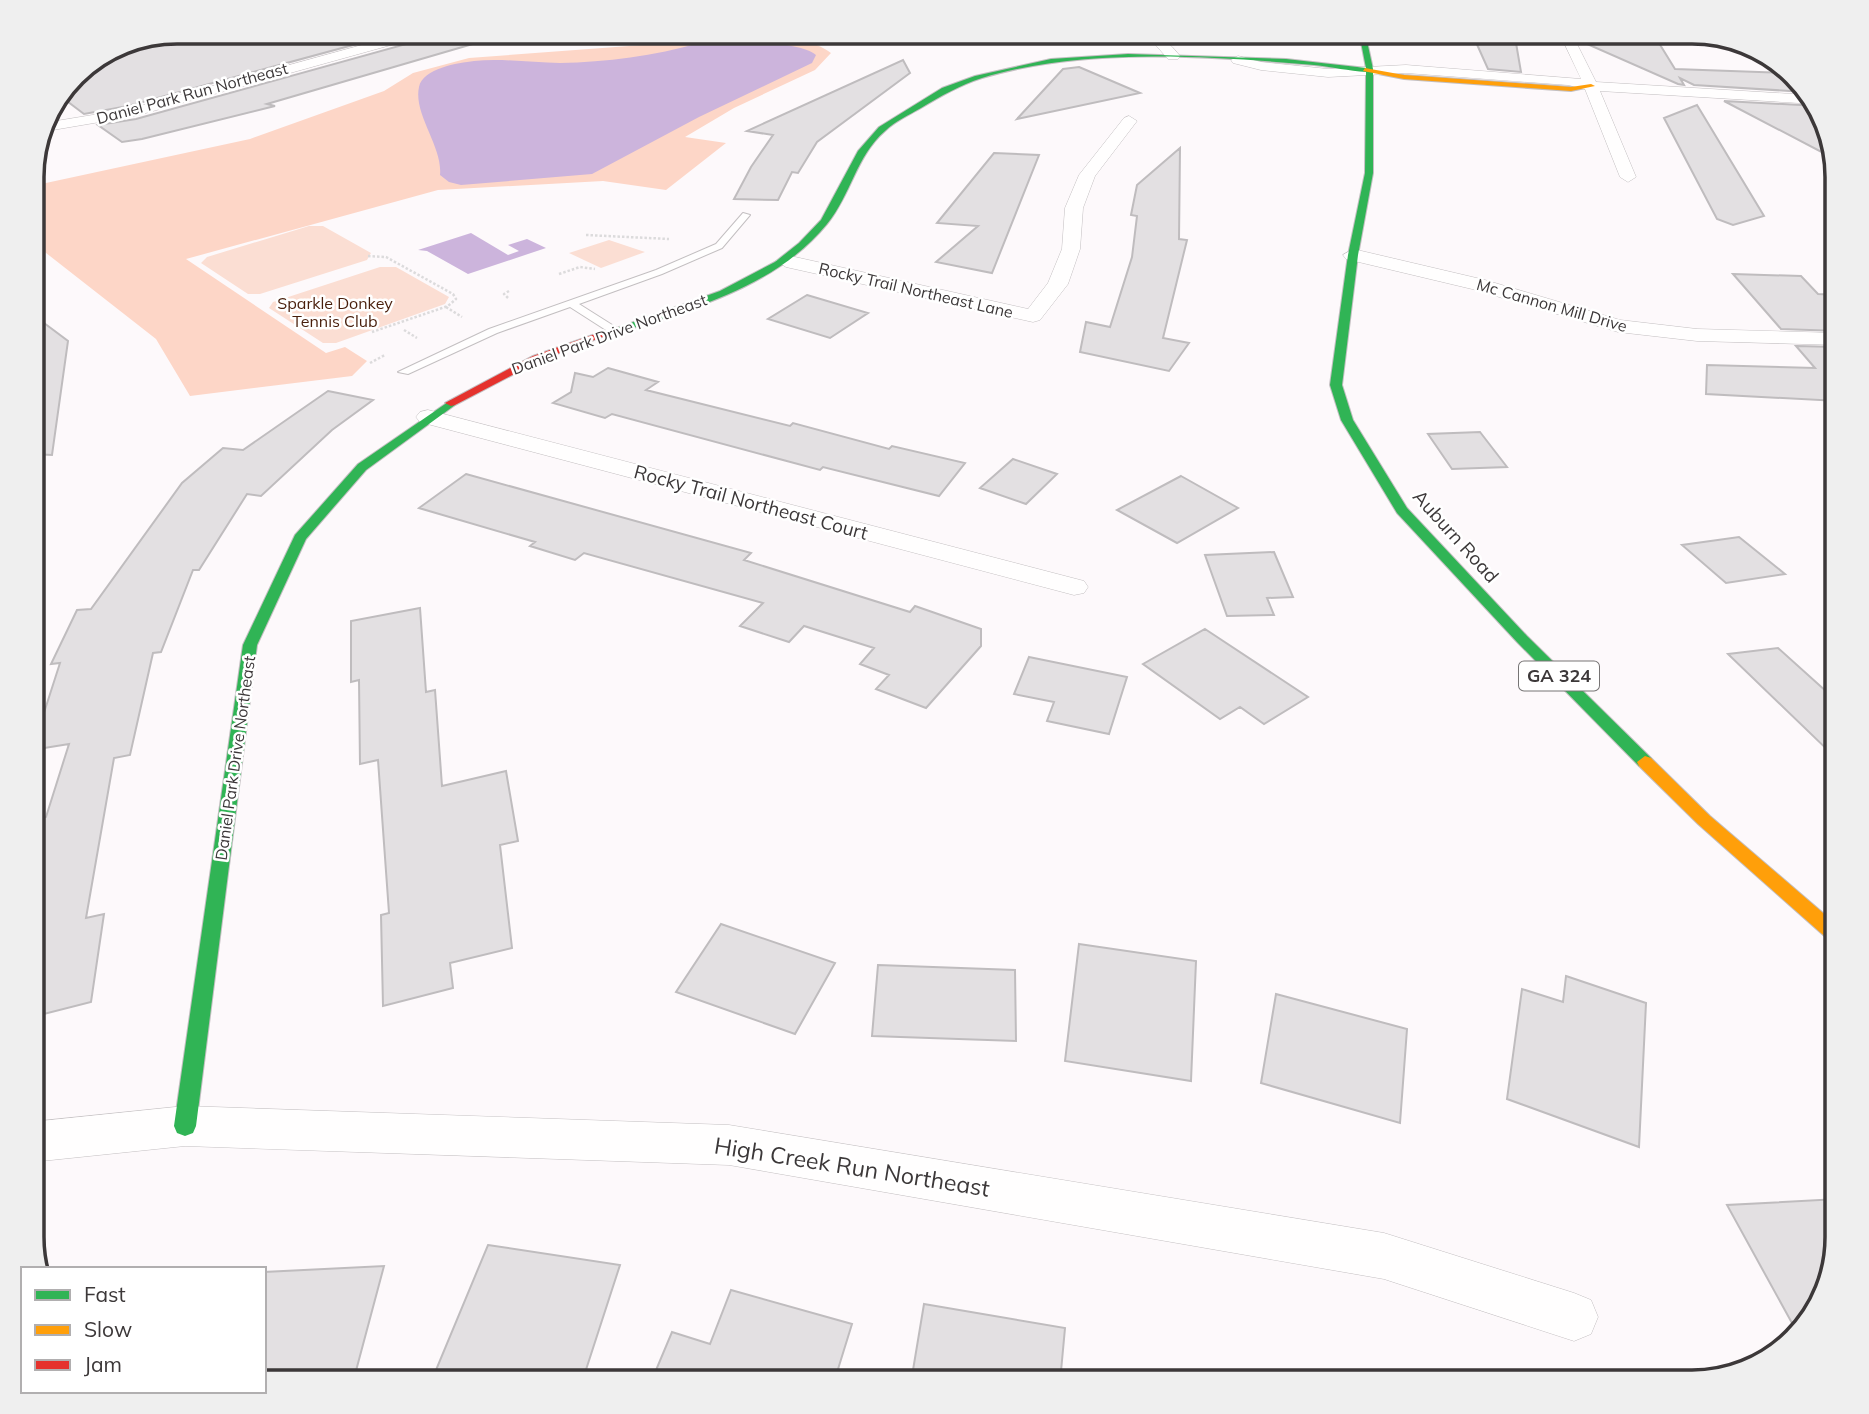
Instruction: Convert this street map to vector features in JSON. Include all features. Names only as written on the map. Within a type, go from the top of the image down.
[{"type":"street","name":"Daniel Park Run Northeast","points":[[54,126],[130,113],[379,44]]},
{"type":"street","points":[[1162,44],[1173,56]]},
{"type":"street","name":"Auburn Road","points":[[1365,44],[1370,69],[1369,173],[1353,255],[1336,386],[1347,420],[1402,510],[1522,639],[1704,820],[1825,925]]},
{"type":"street","points":[[1571,44],[1628,177]]},
{"type":"street","name":"Daniel Park Drive Northeast","points":[[184,1126],[250,645],[300,538],[362,467],[428,417],[479,386],[537,358],[743,285],[786,261],[825,221],[860,151],[883,128],[946,90],[984,76],[1035,65],[1095,58],[1173,56],[1332,64],[1404,77],[1571,89],[1591,86]]},
{"type":"street","points":[[1591,86],[1800,99]]},
{"type":"street","name":"Rocky Trail Northeast Lane","points":[[786,261],[1032,316],[1058,284],[1071,249],[1074,208],[1087,175],[1129,121]]},
{"type":"street","name":"Mc Cannon Mill Drive","points":[[1353,255],[1478,284],[1618,326],[1697,335],[1825,339]]},
{"type":"street","name":"Rocky Trail Northeast Court","points":[[428,417],[1074,587]]},
{"type":"street","name":"High Creek Run Northeast","points":[[44,1141],[184,1126],[729,1144],[1384,1256],[1574,1317]]},
{"type":"lane","points":[[404,372],[493,331],[659,272],[719,246],[746,215]]},
{"type":"lane","points":[[570,303],[612,330]]},
{"type":"path","points":[[586,235],[681,240]]},
{"type":"path","points":[[368,256],[386,257],[453,294],[456,299],[445,307],[372,332]]},
{"type":"path","points":[[559,274],[585,267],[602,272]]},
{"type":"path","points":[[509,290],[504,294],[512,301]]},
{"type":"path","points":[[445,307],[464,319]]},
{"type":"path","points":[[404,330],[418,339]]},
{"type":"green space","name":"Sparkle Donkey Tennis Club","points":[[309,226],[323,226],[371,253],[367,260],[260,294],[248,294],[201,263],[207,257]]},
{"type":"green space","points":[[609,240],[645,252],[601,268],[569,253]]},
{"type":"green space","name":"Sparkle Donkey Tennis Club","points":[[380,267],[396,267],[449,297],[445,304],[336,343],[323,343],[269,308],[273,302]]},
{"type":"shaded area","points":[[657,44],[814,44],[831,53],[815,70],[734,108],[685,137],[726,143],[666,190],[603,181],[438,190],[186,259],[326,353],[345,347],[367,361],[352,376],[190,396],[156,339],[44,251],[44,183],[250,139],[384,91],[413,73],[469,58]]},
{"type":"shaded area","points":[[695,44],[777,44],[793,46],[816,55],[812,63],[699,117],[592,174],[461,185],[449,182],[440,175],[437,153],[418,97],[422,81],[434,71],[459,63],[485,60],[560,63],[613,60]]},
{"type":"shaded area","points":[[471,233],[508,255],[519,251],[508,245],[527,239],[546,248],[468,274],[427,251],[418,250]]},
{"type":"building","points":[[357,44],[128,106],[84,114],[67,101],[83,83],[110,62],[151,46]]},
{"type":"building","points":[[406,44],[473,44],[267,104],[275,106],[142,139],[122,142],[98,125],[136,119]]},
{"type":"building","points":[[1477,44],[1516,44],[1521,72],[1488,69]]},
{"type":"building","points":[[1587,44],[1660,44],[1675,69],[1775,72],[1794,91],[1694,85],[1680,78],[1684,85]]},
{"type":"building","points":[[903,60],[910,73],[817,142],[798,173],[792,172],[778,200],[734,199],[751,167],[773,135],[747,131]]},
{"type":"building","points":[[1079,67],[1140,93],[1017,119],[1063,69]]},
{"type":"building","points":[[1724,101],[1804,105],[1812,118],[1823,153]]},
{"type":"building","points":[[1697,105],[1764,216],[1733,225],[1717,219],[1664,118]]},
{"type":"building","points":[[1180,148],[1179,239],[1187,240],[1163,338],[1189,343],[1169,371],[1080,352],[1086,322],[1110,327],[1132,257],[1137,216],[1131,215],[1137,185]]},
{"type":"building","points":[[994,153],[1039,155],[992,273],[936,262],[978,226],[937,223]]},
{"type":"building","points":[[1733,274],[1801,276],[1818,294],[1825,294],[1825,331],[1781,329]]},
{"type":"building","points":[[807,295],[868,313],[830,338],[768,319]]},
{"type":"building","points":[[44,323],[68,341],[52,455],[44,455]]},
{"type":"building","points":[[1796,346],[1825,347],[1825,400],[1706,394],[1707,365],[1815,368]]},
{"type":"building","points":[[608,368],[658,382],[646,390],[790,426],[793,423],[889,449],[892,446],[965,463],[939,496],[823,467],[820,470],[612,414],[605,418],[553,403],[571,392],[575,373],[593,377]]},
{"type":"building","points":[[328,391],[373,400],[332,430],[261,496],[247,494],[199,570],[193,570],[161,652],[153,653],[130,755],[114,758],[86,918],[104,914],[91,1002],[44,1014],[44,817],[69,744],[44,748],[44,713],[60,663],[51,664],[77,610],[91,609],[182,483],[223,448],[243,450]]},
{"type":"building","points":[[1480,432],[1507,467],[1452,469],[1428,434]]},
{"type":"building","points":[[1013,459],[1057,474],[1026,504],[980,488]]},
{"type":"building","points":[[466,474],[751,553],[744,560],[910,612],[915,606],[981,629],[981,646],[926,708],[876,689],[889,675],[860,664],[874,648],[804,626],[789,642],[740,626],[763,603],[584,553],[575,560],[530,546],[535,542],[419,508]]},
{"type":"building","points":[[1181,476],[1238,508],[1177,543],[1117,510]]},
{"type":"building","points":[[1739,537],[1785,574],[1726,583],[1682,545]]},
{"type":"building","points":[[1274,552],[1293,597],[1267,598],[1274,615],[1227,616],[1205,555]]},
{"type":"building","points":[[420,608],[426,692],[435,690],[442,786],[506,771],[518,841],[500,845],[512,948],[450,963],[453,988],[383,1006],[381,915],[389,913],[378,760],[360,764],[359,680],[351,682],[351,621]]},
{"type":"building","points":[[1205,629],[1308,697],[1264,724],[1240,707],[1220,719],[1143,664]]},
{"type":"building","points":[[1778,648],[1825,690],[1825,747],[1728,654]]},
{"type":"building","points":[[1029,657],[1127,677],[1109,734],[1047,721],[1054,702],[1014,694]]},
{"type":"building","points":[[721,924],[835,963],[795,1034],[676,992]]},
{"type":"building","points":[[1079,944],[1196,961],[1191,1081],[1065,1061]]},
{"type":"building","points":[[878,965],[1015,970],[1016,1041],[872,1036]]},
{"type":"building","points":[[1566,976],[1646,1003],[1639,1147],[1507,1099],[1522,989],[1563,1002]]},
{"type":"building","points":[[1276,994],[1407,1029],[1400,1123],[1261,1083]]},
{"type":"building","points":[[1825,1200],[1823,1263],[1812,1296],[1792,1324],[1727,1205]]},
{"type":"building","points":[[488,1245],[620,1265],[586,1370],[436,1370]]},
{"type":"building","points":[[384,1266],[356,1370],[266,1370],[266,1272]]},
{"type":"building","points":[[731,1290],[852,1324],[838,1370],[656,1370],[672,1332],[710,1344]]},
{"type":"building","points":[[924,1304],[1065,1328],[1061,1370],[913,1370]]},
{"type":"traffic: fast","points":[[1365,44],[1370,69],[1369,173],[1353,255],[1336,385],[1347,420],[1402,510],[1522,639],[1645,762]]},
{"type":"traffic: fast","points":[[605,334],[723,293],[778,264],[803,245],[824,222],[839,199],[862,151],[882,129],[945,90],[978,77],[1051,62],[1128,57],[1286,61],[1365,70]]},
{"type":"traffic: fast","points":[[185,1126],[250,645],[300,538],[362,467],[451,403]]},
{"type":"traffic: slow","points":[[1365,70],[1404,77],[1571,89],[1591,86]]},
{"type":"traffic: slow","points":[[1645,762],[1704,820],[1825,926]]},
{"type":"traffic: jam","points":[[451,403],[537,358],[605,334]]}]
